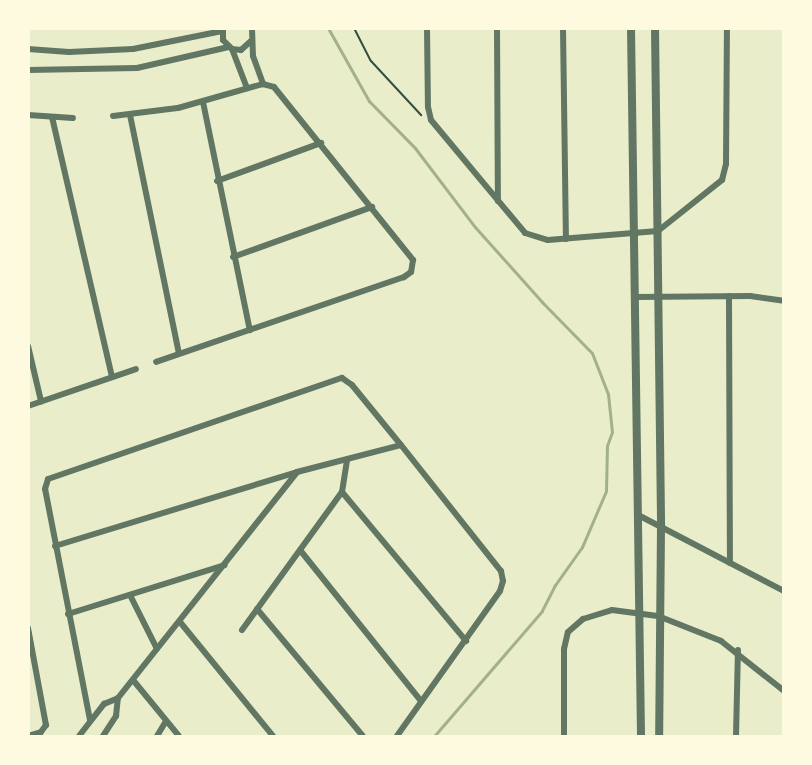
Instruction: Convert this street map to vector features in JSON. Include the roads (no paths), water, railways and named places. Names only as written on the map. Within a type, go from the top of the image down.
[{"type":"street","points":[[252,28],[253,57],[263,84]]},
{"type":"street","points":[[427,28],[428,107],[431,120],[525,233],[538,239],[566,239],[658,231],[724,176],[727,28]]},
{"type":"street","points":[[497,28],[498,201]]},
{"type":"street","points":[[563,28],[566,239]]},
{"type":"street","points":[[631,28],[637,297],[641,736]]},
{"type":"street","points":[[655,28],[660,297],[659,736]]},
{"type":"street","points":[[28,49],[69,52],[134,49],[223,30],[247,88]]},
{"type":"street","points":[[28,70],[137,68],[230,48],[241,50],[252,41]]},
{"type":"street","points":[[113,116],[202,102],[263,84],[280,91],[410,253],[413,268],[404,277],[156,362]]},
{"type":"street","points":[[202,102],[250,330]]},
{"type":"street","points":[[28,115],[73,118]]},
{"type":"street","points":[[130,115],[179,353]]},
{"type":"street","points":[[52,117],[112,377]]},
{"type":"street","points":[[217,181],[321,143]]},
{"type":"street","points":[[233,257],[372,207]]},
{"type":"street","points":[[637,297],[729,296],[783,301]]},
{"type":"street","points":[[729,296],[730,562]]},
{"type":"street","points":[[28,346],[41,401]]},
{"type":"street","points":[[28,406],[136,369]]},
{"type":"street","points":[[90,720],[45,489],[48,479],[342,378],[352,385],[501,571],[503,581],[500,591],[397,736]]},
{"type":"street","points":[[55,546],[297,472],[401,445]]},
{"type":"street","points":[[242,630],[342,492],[347,460]]},
{"type":"street","points":[[79,736],[104,704],[118,698],[133,680],[297,472]]},
{"type":"street","points":[[342,492],[465,641]]},
{"type":"street","points":[[640,516],[783,591]]},
{"type":"street","points":[[300,550],[421,701]]},
{"type":"street","points":[[68,614],[225,565]]},
{"type":"street","points":[[130,595],[157,649]]},
{"type":"street","points":[[257,609],[363,736]]},
{"type":"street","points":[[564,736],[564,649],[568,632],[597,613],[639,611],[692,627],[738,650],[783,691]]},
{"type":"street","points":[[180,622],[273,736]]},
{"type":"street","points":[[28,628],[45,729],[28,736]]},
{"type":"street","points":[[736,736],[738,650]]},
{"type":"street","points":[[133,680],[179,736]]},
{"type":"street","points":[[103,736],[116,716],[118,698]]},
{"type":"street","points":[[157,736],[166,721]]},
{"type":"waterway","points":[[328,28],[369,101],[415,148],[475,227],[542,302],[592,353],[608,394],[612,432],[607,446],[606,491],[582,547],[555,585],[542,611],[434,736]]}]
